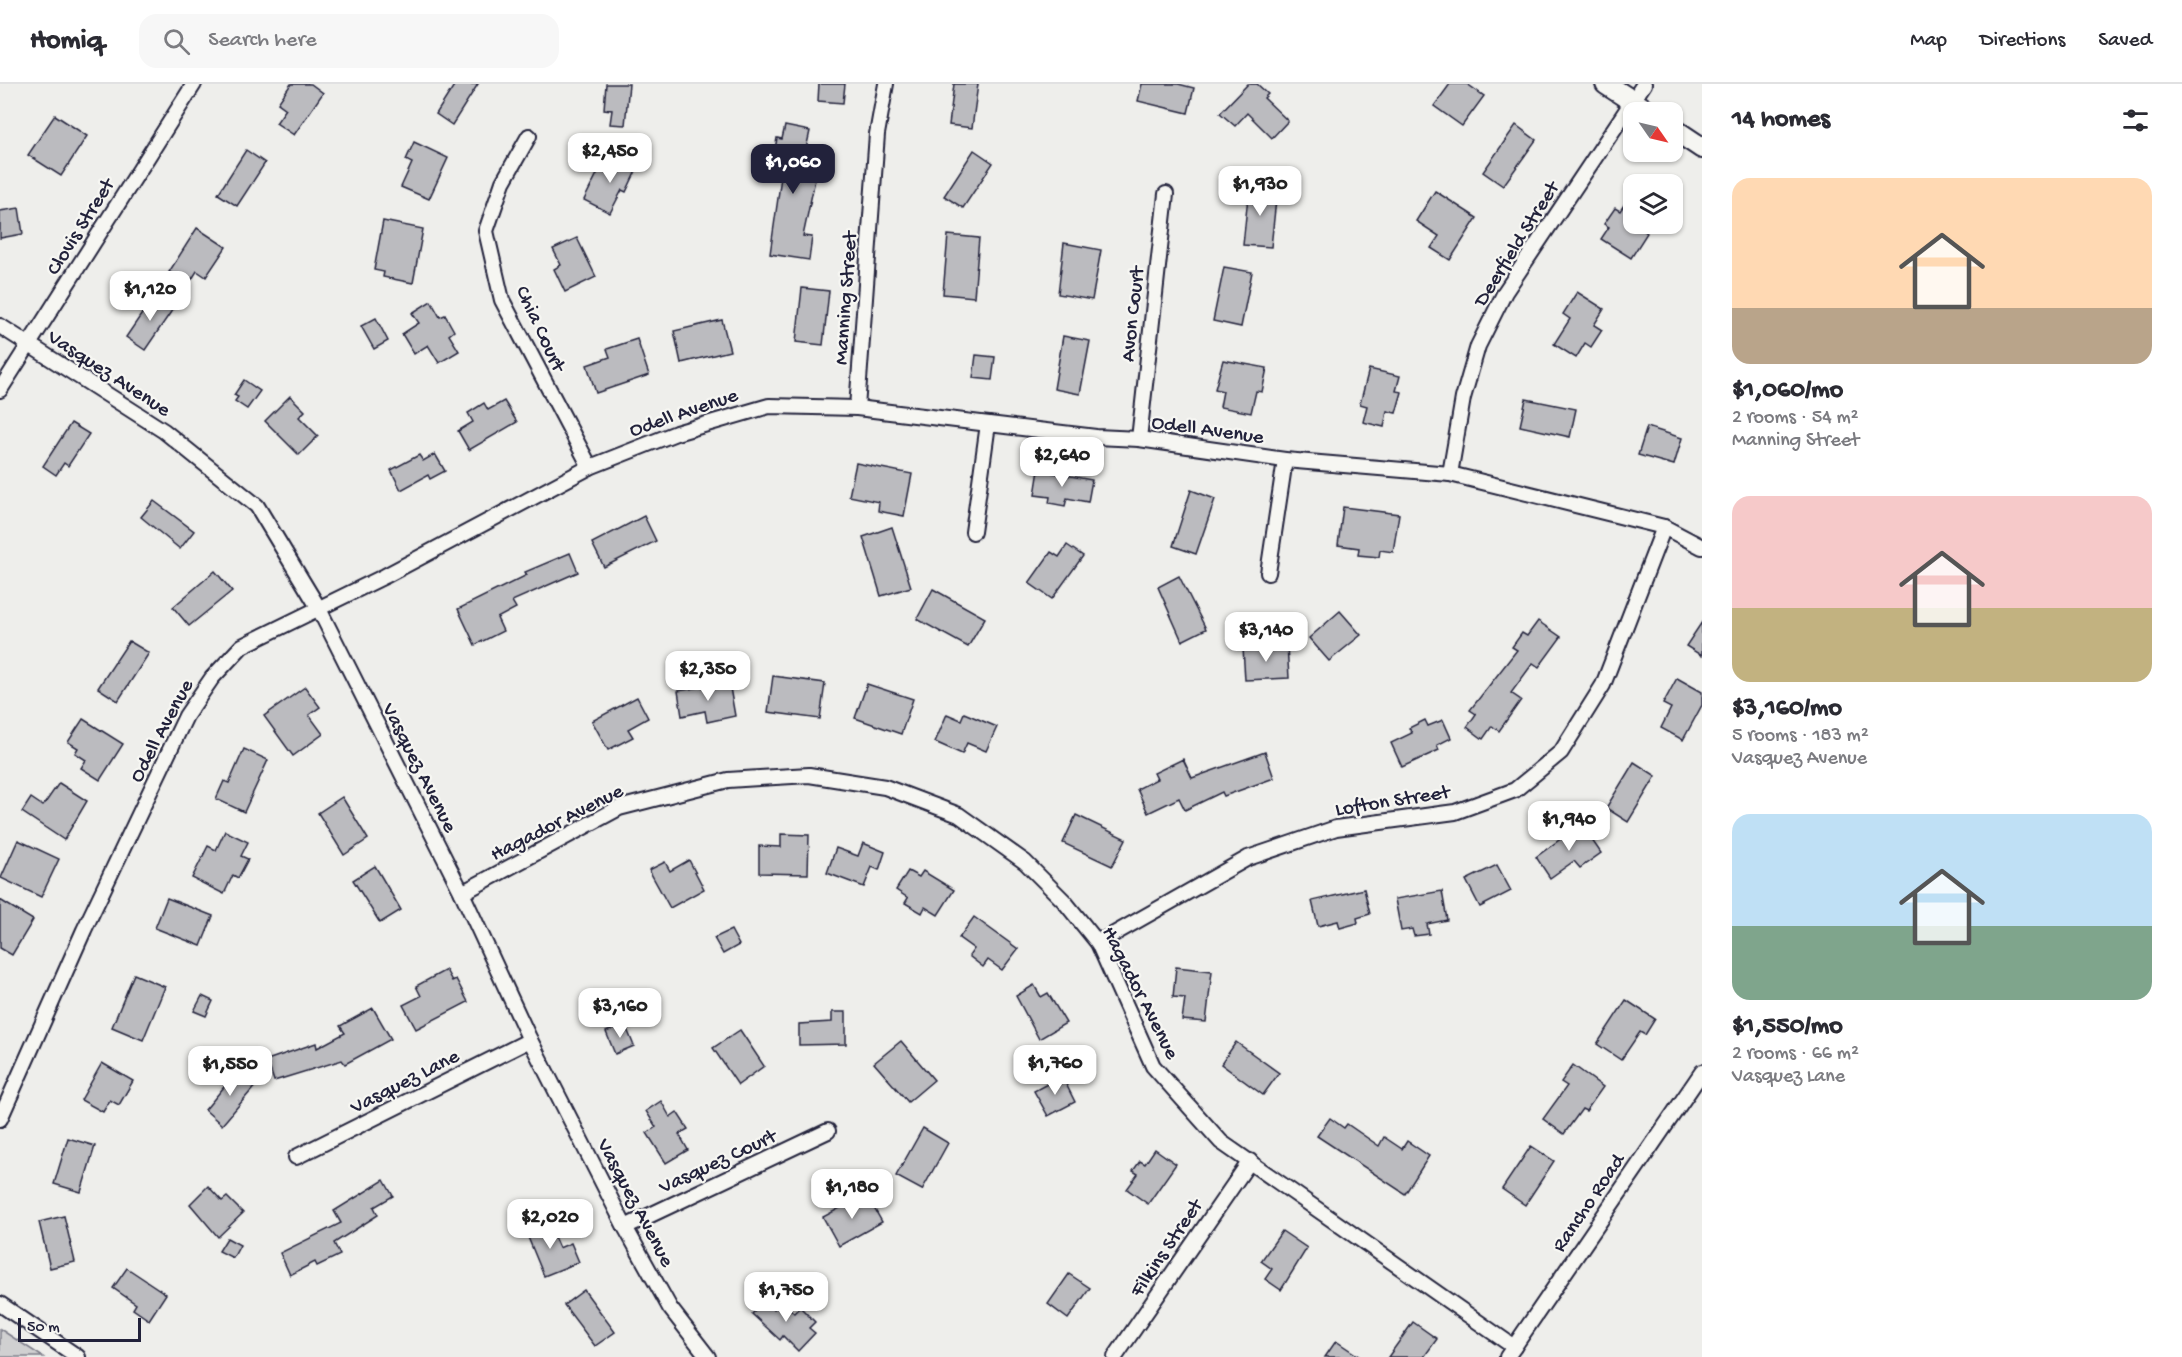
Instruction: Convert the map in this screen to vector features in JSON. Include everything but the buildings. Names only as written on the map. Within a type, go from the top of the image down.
[{"type":"main road","points":[[1606,84],[1632,101]]},
{"type":"main road","points":[[1683,135],[1702,148]]},
{"type":"street","name":"Clovis Street","points":[[0,390],[194,84]]},
{"type":"street","name":"Manning Street","points":[[856,408],[877,134],[886,84]]},
{"type":"street","name":"Deerfield Street","points":[[1450,474],[1463,398],[1478,346],[1505,292],[1644,84]]},
{"type":"street","name":"Chia Court","points":[[529,136],[503,182],[486,231],[502,300],[590,467]]},
{"type":"street","name":"Avon Court","points":[[1139,439],[1166,194]]},
{"type":"street","name":"Vasquez Avenue","points":[[0,326],[164,431],[257,506],[318,607],[462,893],[530,1040],[625,1227],[670,1308],[708,1357]]},
{"type":"street","name":"Odell Avenue","points":[[0,1119],[84,930],[186,716],[212,678],[242,646],[385,576],[590,467],[676,433],[768,406],[856,408],[1096,437],[1139,439],[1285,460],[1450,474],[1664,527],[1702,547]]},
{"type":"street","points":[[973,532],[988,424]]},
{"type":"street","points":[[1268,573],[1285,460]]},
{"type":"street","name":"Lofton Street","points":[[1098,944],[1248,858],[1336,828],[1455,812],[1515,790],[1561,752],[1603,685],[1664,527]]},
{"type":"street","name":"Hagador Avenue","points":[[462,893],[619,808],[728,780],[809,775],[885,787],[959,815],[1025,862],[1064,901],[1098,944],[1153,1066],[1221,1142],[1510,1352]]},
{"type":"street","name":"Vasquez Lane","points":[[296,1157],[530,1040]]},
{"type":"street","name":"Rancho Road","points":[[1510,1352],[1702,1072]]},
{"type":"street","name":"Vasquez Court","points":[[625,1227],[828,1131]]},
{"type":"street","name":"Filkins Street","points":[[1115,1357],[1250,1161]]},
{"type":"street","points":[[0,1304],[78,1357]]},
{"type":"shaded area","points":[[0,1329],[43,1357],[0,1357]]}]
